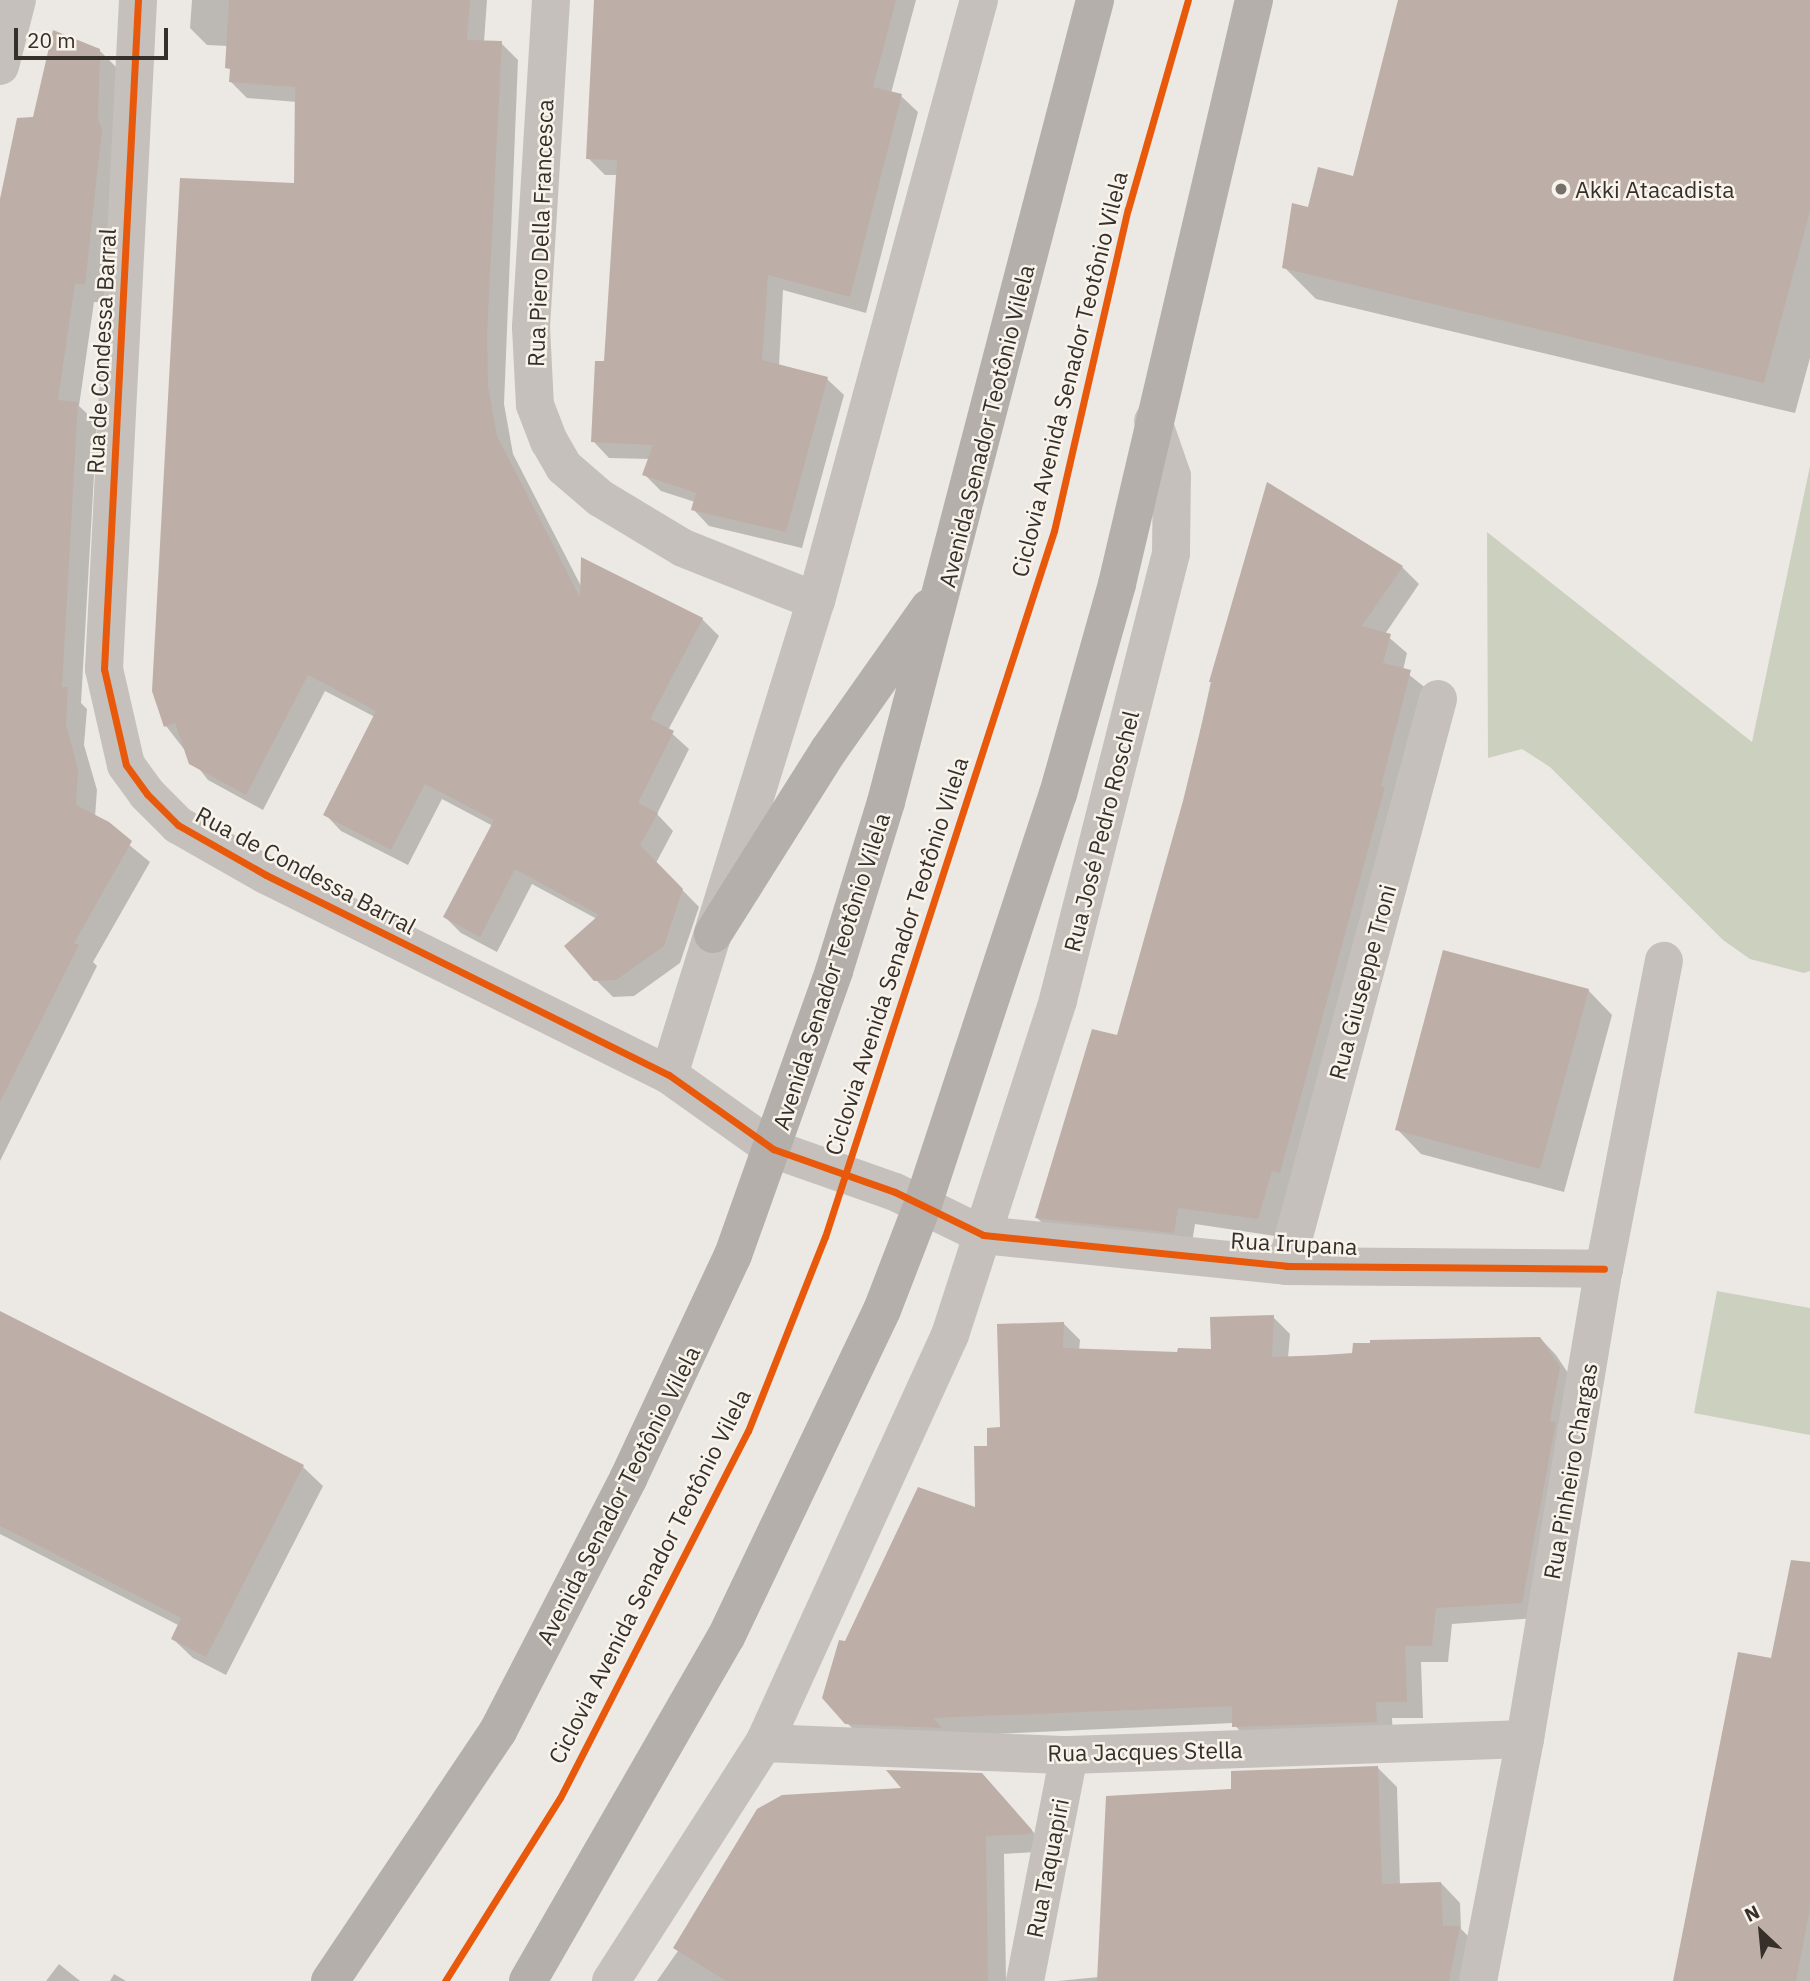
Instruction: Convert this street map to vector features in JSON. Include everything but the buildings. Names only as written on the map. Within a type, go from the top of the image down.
[{"type":"main road","name":"Avenida Senador Teotônio Vilela","points":[[330,1981],[498,1731],[690,1354],[774,1149],[878,828],[946,583],[1096,0]]},
{"type":"main road","points":[[528,1981],[726,1637],[882,1310],[923,1203],[1058,794],[1117,584],[1153,421],[1203,229],[1254,0]]},
{"type":"main road","points":[[713,934],[829,750],[946,583]]},
{"type":"street","points":[[0,66],[17,0]]},
{"type":"street","name":"Rua de Condessa Barral","points":[[138,0],[104,668],[126,765],[146,794],[189,831],[513,1000],[669,1075],[774,1149],[923,1203],[983,1235]]},
{"type":"street","name":"Rua Piero Della Francesca","points":[[551,0],[531,327],[535,405],[549,441],[564,467],[600,498],[683,548],[816,601]]},
{"type":"street","points":[[669,1075],[816,601],[979,0]]},
{"type":"street","name":"Rua José Pedro Roschel","points":[[983,1235],[1058,999],[1171,553],[1172,476],[1153,421]]},
{"type":"street","name":"Rua Giuseppe Troni","points":[[1286,1266],[1438,699]]},
{"type":"street","name":"Rua Pinheiro Chargas","points":[[1478,1981],[1525,1739],[1604,1269],[1664,961]]},
{"type":"street","points":[[611,1981],[764,1744],[950,1335],[983,1235]]},
{"type":"street","name":"Rua Irupana","points":[[983,1235],[1286,1266],[1604,1269]]},
{"type":"street","name":"Rua Jacques Stella","points":[[764,1744],[1069,1755],[1525,1739]]},
{"type":"street","name":"Rua Taquapiri","points":[[1025,1981],[1069,1755]]},
{"type":"green space","points":[[1810,466],[1810,971],[1804,973],[1750,959],[1723,940],[1550,767],[1522,749],[1488,758],[1487,532],[1752,742]]},
{"type":"green space","points":[[1717,1291],[1810,1308],[1810,1435],[1694,1413]]},
{"type":"cycle path","points":[[138,0],[104,669],[126,765],[147,794],[178,825],[266,875],[669,1075],[773,1149],[895,1192],[983,1235],[1286,1266],[1604,1269]]},
{"type":"cycle path","name":"Ciclovia Avenida Senador Teotônio Vilela","points":[[445,1981],[560,1798],[748,1431],[825,1237],[1054,531],[1128,209],[1188,0]]},
{"type":"place","name":"Akki Atacadista","points":[[1561,189]]}]
